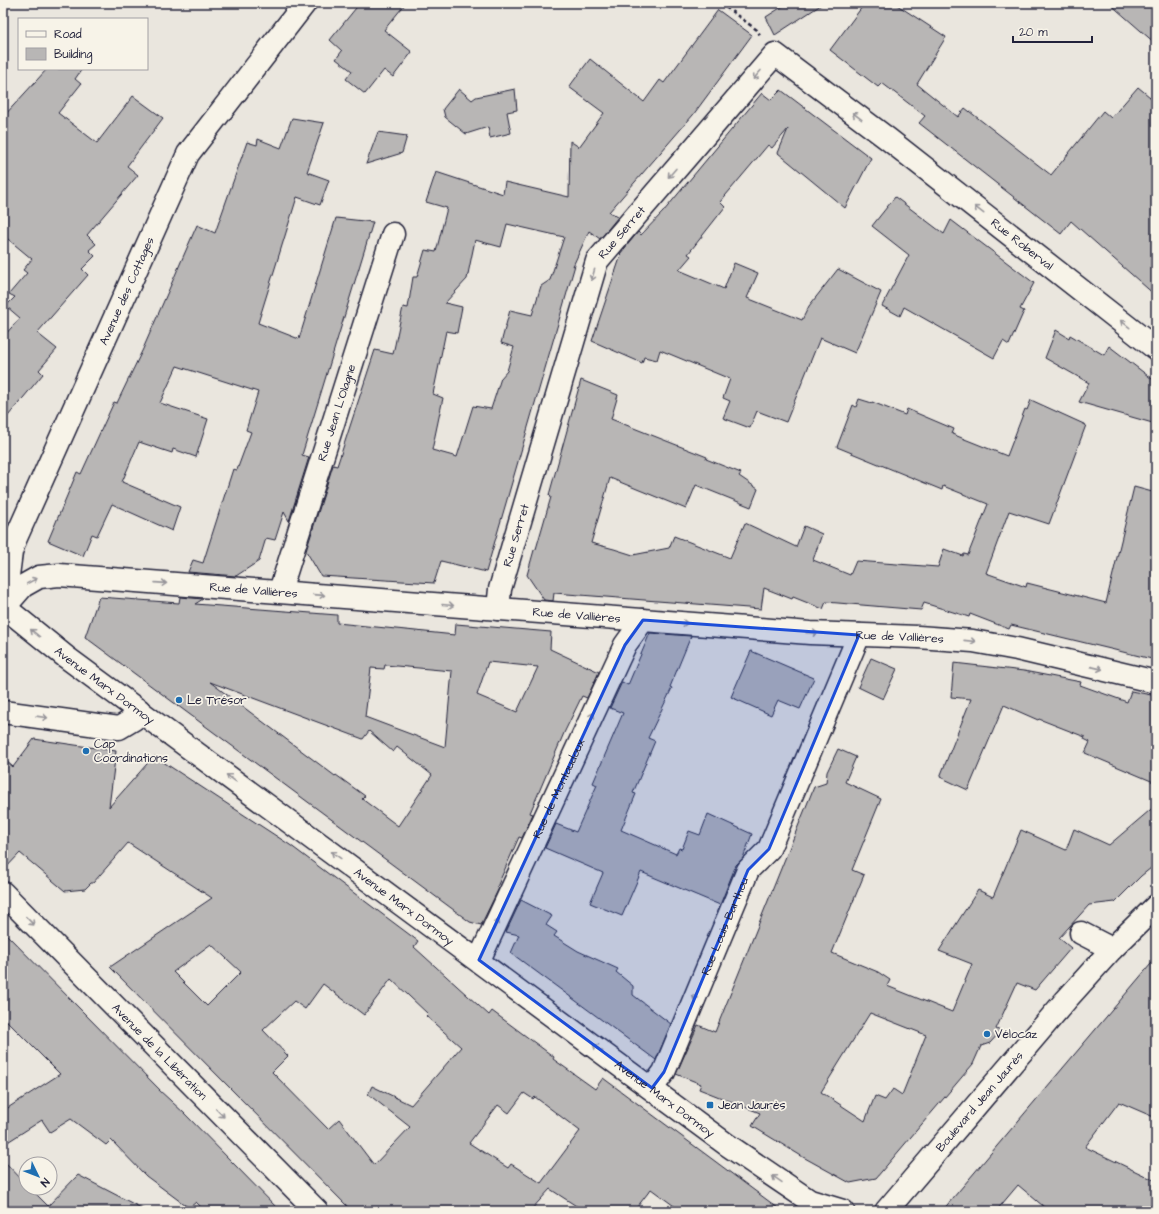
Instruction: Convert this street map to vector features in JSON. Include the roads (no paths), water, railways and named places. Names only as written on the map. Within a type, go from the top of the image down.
[{"type":"street","name":"Avenue des Cottages","points":[[3,608],[11,552],[15,540],[188,154],[304,3]]},
{"type":"street","name":"Rue Roberval","points":[[774,54],[888,140],[1156,348]]},
{"type":"street","name":"Rue Serret","points":[[498,609],[504,578],[597,261],[774,54]]},
{"type":"street","name":"Rue Jean L'Olagne","points":[[280,591],[392,234]]},
{"type":"street","name":"Rue de Vallières","points":[[3,608],[23,586],[40,577],[59,575],[810,633],[974,641],[1156,682]]},
{"type":"street","name":"Avenue Marx Dormoy","points":[[3,608],[55,649],[479,960],[726,1144],[813,1206],[843,1211]]},
{"type":"street","name":"Rue de Montaudoux","points":[[479,960],[625,644],[643,620]]},
{"type":"street","name":"Rue Louis Barthou","points":[[652,1088],[664,1072],[748,870],[769,849],[859,635]]},
{"type":"street","points":[[3,712],[119,728],[134,719],[139,710]]},
{"type":"street","name":"Avenue de la Libération","points":[[3,893],[317,1211]]},
{"type":"street","name":"Boulevard Jean Jaurès","points":[[886,1211],[1112,949],[1156,906]]},
{"type":"street","points":[[1081,932],[1112,949]]},
{"type":"place","name":"Le Trésor","points":[[179,700]]},
{"type":"place","name":"Cap Coordinations","points":[[86,751]]},
{"type":"place","name":"Vélocaz","points":[[987,1034]]},
{"type":"place","name":"Jean Jaurès","points":[[710,1105]]}]
